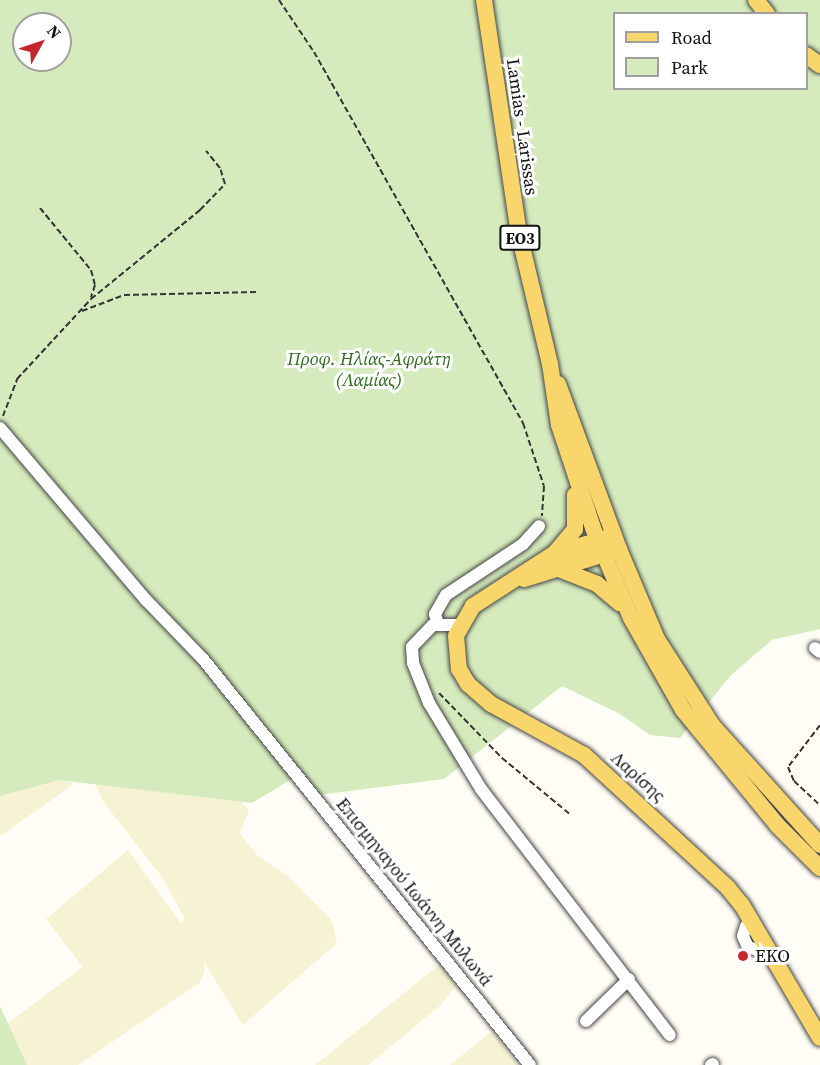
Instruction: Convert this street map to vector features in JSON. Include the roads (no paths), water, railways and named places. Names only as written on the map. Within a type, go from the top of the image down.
[{"type":"main road","name":"Lamias - Larissas","points":[[484,0],[519,234],[550,364],[609,545]]},
{"type":"main road","points":[[808,56],[820,65]]},
{"type":"main road","name":"Lamias - Larissas","points":[[550,364],[559,425],[573,473]]},
{"type":"main road","points":[[573,473],[644,613],[695,701],[752,773],[820,845]]},
{"type":"main road","name":"ΕΟ3","points":[[557,561],[576,523],[573,473]]},
{"type":"main road","points":[[459,625],[473,606],[506,585],[557,561],[609,545]]},
{"type":"main road","points":[[609,545],[631,618],[673,693],[700,733],[777,825],[820,868]]},
{"type":"main road","points":[[557,561],[603,588],[631,618]]},
{"type":"main road","name":"Λαρίσης","points":[[459,625],[456,659],[468,684],[491,704],[584,755],[728,888],[742,905],[820,1038]]},
{"type":"street","name":"Επισμηναγού Ιωάννη Μυλωνά","points":[[0,428],[146,600],[202,659],[268,744],[442,952],[530,1065]]},
{"type":"street","points":[[438,624],[435,614],[446,595],[523,544],[539,526]]},
{"type":"street","points":[[459,625],[438,624],[420,635],[411,654],[429,703],[481,789],[670,1035]]},
{"type":"street","points":[[746,926],[743,936],[748,947],[757,950]]},
{"type":"street","points":[[586,1021],[629,979]]},
{"type":"place","name":"EKO","points":[[743,956]]},
{"type":"park label","name":"Προφ. Ηλίας-Αφράτη (Λαμίας)","points":[[369,370]]}]
